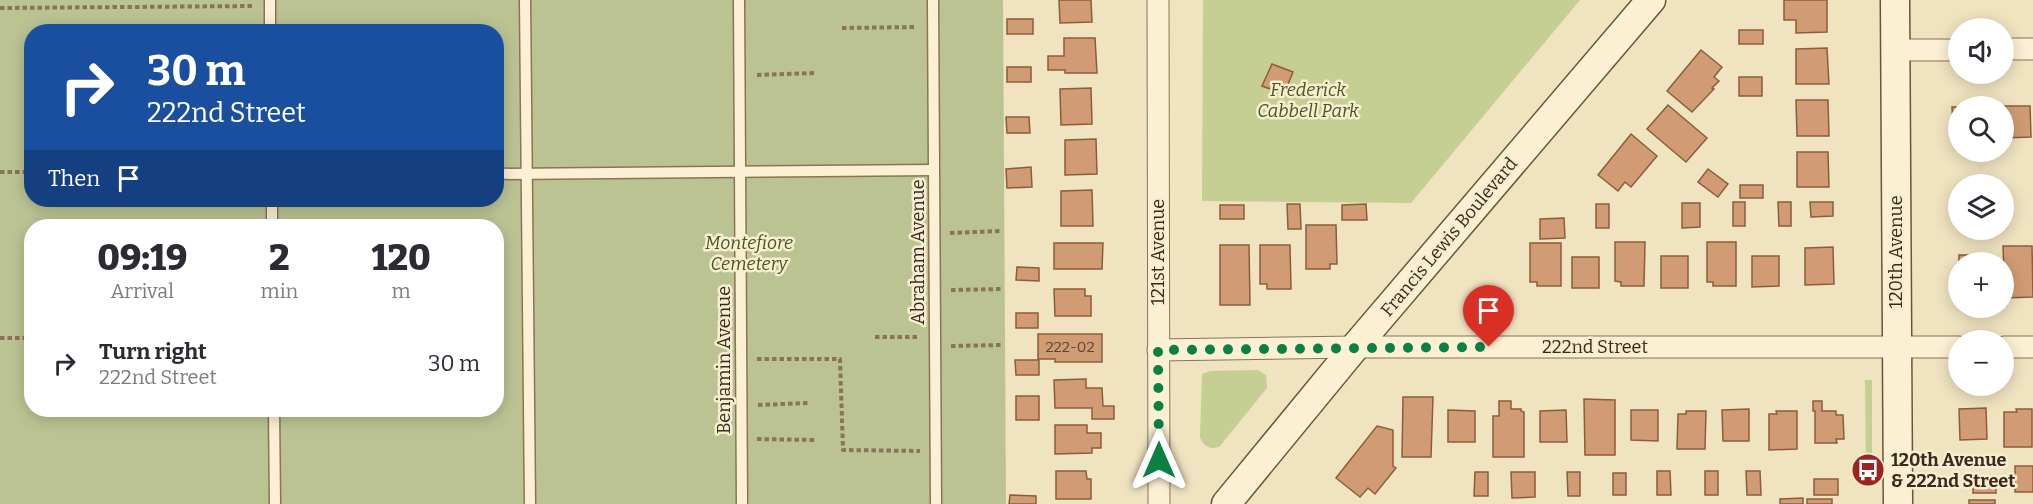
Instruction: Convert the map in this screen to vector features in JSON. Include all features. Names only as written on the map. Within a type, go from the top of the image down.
[{"type":"main road","name":"Francis Lewis Boulevard","points":[[1226,504],[1355,347],[1650,0]]},
{"type":"main road","name":"120th Avenue","points":[[1895,0],[1898,504]]},
{"type":"street","name":"121st Avenue","points":[[1158,0],[1159,504]]},
{"type":"street","points":[[2014,49],[2033,49]]},
{"type":"street","points":[[1895,50],[1948,50]]},
{"type":"street","name":"222nd Street","points":[[1158,350],[1355,347],[1948,347]]},
{"type":"street","points":[[2014,347],[2033,347]]},
{"type":"lane","points":[[525,0],[530,504]]},
{"type":"lane","name":"Benjamin Avenue","points":[[739,0],[742,504]]},
{"type":"lane","name":"Abraham Avenue","points":[[933,0],[936,504]]},
{"type":"lane","points":[[270,3],[270,24]]},
{"type":"lane","points":[[504,174],[933,170]]},
{"type":"lane","points":[[274,417],[275,504]]},
{"type":"path","points":[[0,8],[270,3]]},
{"type":"path","points":[[842,28],[933,27]]},
{"type":"path","points":[[739,75],[816,74]]},
{"type":"path","points":[[0,172],[24,172]]},
{"type":"path","points":[[934,234],[1001,231]]},
{"type":"path","points":[[934,291],[1001,289]]},
{"type":"path","points":[[875,337],[1002,345]]},
{"type":"path","points":[[0,338],[24,338]]},
{"type":"path","points":[[741,359],[840,359],[843,450],[936,451]]},
{"type":"path","points":[[741,406],[808,403]]},
{"type":"path","points":[[741,439],[816,440]]},
{"type":"green space","name":"Montefiore Cemetery","points":[[0,0],[1003,0],[1006,504],[0,504]]},
{"type":"green space","name":"Frederick Cabbell Park","points":[[1203,0],[1580,0],[1411,203],[1202,201]]},
{"type":"green space","points":[[1258,370],[1266,375],[1267,388],[1220,446],[1211,448],[1205,445],[1200,437],[1202,374],[1210,371]]},
{"type":"green space","points":[[1865,380],[1872,380],[1872,479],[1866,479]]},
{"type":"building","points":[[1059,0],[1091,0],[1092,22],[1060,23]]},
{"type":"building","points":[[1784,0],[1827,0],[1827,32],[1796,33],[1796,20],[1784,20]]},
{"type":"building","points":[[1007,19],[1033,19],[1033,34],[1007,34]]},
{"type":"building","points":[[1739,30],[1763,30],[1763,44],[1739,44]]},
{"type":"building","points":[[1064,38],[1095,38],[1097,73],[1065,73],[1065,70],[1048,70],[1048,56],[1064,56]]},
{"type":"building","points":[[1827,48],[1829,84],[1796,84],[1796,49]]},
{"type":"building","points":[[1701,50],[1722,67],[1714,77],[1719,81],[1712,88],[1714,89],[1692,112],[1667,91]]},
{"type":"building","points":[[1272,64],[1293,72],[1284,94],[1262,86]]},
{"type":"building","points":[[1007,67],[1031,67],[1031,82],[1007,82]]},
{"type":"building","points":[[1739,77],[1762,77],[1762,96],[1739,96]]},
{"type":"building","points":[[1091,88],[1092,124],[1061,125],[1060,89]]},
{"type":"building","points":[[1796,100],[1828,100],[1829,136],[1797,136]]},
{"type":"building","points":[[1668,105],[1707,138],[1686,162],[1647,129]]},
{"type":"building","points":[[2014,106],[2030,106],[2031,137],[2014,138]]},
{"type":"building","points":[[1006,117],[1029,117],[1030,133],[1007,133]]},
{"type":"building","points":[[1631,134],[1657,156],[1631,187],[1625,182],[1618,191],[1598,175]]},
{"type":"building","points":[[1096,139],[1097,174],[1065,175],[1065,140]]},
{"type":"building","points":[[1797,152],[1828,152],[1829,187],[1797,187]]},
{"type":"building","points":[[1031,167],[1032,187],[1007,188],[1006,169]]},
{"type":"building","points":[[1708,169],[1728,184],[1718,197],[1698,182]]},
{"type":"building","points":[[1740,185],[1763,185],[1763,198],[1740,198]]},
{"type":"building","points":[[1092,190],[1093,226],[1061,226],[1061,191]]},
{"type":"building","points":[[1733,202],[1745,202],[1745,226],[1733,226]]},
{"type":"building","points":[[1778,202],[1791,202],[1791,226],[1779,226]]},
{"type":"building","points":[[1810,202],[1833,202],[1833,216],[1811,217]]},
{"type":"building","points":[[1682,203],[1700,203],[1700,227],[1682,228]]},
{"type":"building","points":[[1287,204],[1300,204],[1301,229],[1288,229]]},
{"type":"building","points":[[1366,204],[1367,220],[1342,220],[1342,205]]},
{"type":"building","points":[[1596,204],[1609,204],[1609,228],[1596,228]]},
{"type":"building","points":[[1220,205],[1244,205],[1244,219],[1220,219]]},
{"type":"building","points":[[1564,218],[1565,238],[1540,239],[1540,219]]},
{"type":"building","points":[[1306,225],[1336,225],[1337,264],[1330,264],[1330,269],[1306,269]]},
{"type":"building","points":[[1615,242],[1645,242],[1644,286],[1621,286],[1621,282],[1615,281]]},
{"type":"building","points":[[1707,242],[1736,242],[1736,286],[1713,286],[1713,282],[1707,282]]},
{"type":"building","points":[[1054,243],[1103,243],[1102,269],[1054,269]]},
{"type":"building","points":[[1530,243],[1561,243],[1561,286],[1537,286],[1537,282],[1530,282]]},
{"type":"building","points":[[1220,245],[1249,245],[1250,305],[1220,305]]},
{"type":"building","points":[[1260,245],[1290,245],[1291,289],[1267,289],[1267,284],[1260,284]]},
{"type":"building","points":[[2003,246],[2032,246],[2033,297],[2014,298],[2014,252],[2003,252]]},
{"type":"building","points":[[1833,247],[1834,284],[1805,285],[1805,248]]},
{"type":"building","points":[[1661,256],[1688,256],[1688,288],[1661,288]]},
{"type":"building","points":[[1752,256],[1779,256],[1779,286],[1752,287]]},
{"type":"building","points":[[1572,257],[1599,257],[1599,288],[1572,288]]},
{"type":"building","points":[[1017,267],[1039,268],[1039,281],[1016,280]]},
{"type":"building","points":[[1054,289],[1085,289],[1085,296],[1091,296],[1091,316],[1055,316]]},
{"type":"building","points":[[1016,313],[1038,313],[1038,328],[1016,328]]},
{"type":"building","points":[[1038,334],[1102,334],[1102,362],[1055,362],[1055,359],[1038,359]]},
{"type":"building","points":[[1015,360],[1039,360],[1039,375],[1016,375]]},
{"type":"building","points":[[1086,379],[1086,388],[1102,388],[1103,406],[1114,406],[1114,419],[1092,419],[1092,408],[1055,408],[1054,380]]},
{"type":"building","points":[[1016,396],[1039,396],[1039,420],[1016,420]]},
{"type":"building","points":[[1403,397],[1433,397],[1431,457],[1402,457]]},
{"type":"building","points":[[1584,399],[1615,400],[1615,455],[1585,455]]},
{"type":"building","points":[[1499,401],[1511,401],[1511,409],[1521,409],[1524,412],[1524,457],[1493,457],[1493,416],[1499,416]]},
{"type":"building","points":[[1813,401],[1822,401],[1822,411],[1836,411],[1836,415],[1843,415],[1844,439],[1836,439],[1837,443],[1815,443]]},
{"type":"building","points":[[1986,408],[1987,439],[1960,440],[1959,409]]},
{"type":"building","points":[[1749,409],[1749,441],[1723,441],[1722,410]]},
{"type":"building","points":[[2016,409],[2032,409],[2032,447],[2004,447],[2004,412],[2017,412]]},
{"type":"building","points":[[1448,410],[1475,411],[1475,442],[1448,442]]},
{"type":"building","points":[[1566,410],[1567,442],[1540,442],[1540,411]]},
{"type":"building","points":[[1631,410],[1658,410],[1658,441],[1631,440]]},
{"type":"building","points":[[1686,411],[1706,411],[1705,449],[1677,449],[1678,414],[1686,414]]},
{"type":"building","points":[[1776,411],[1797,411],[1797,449],[1769,450],[1769,414],[1777,414]]},
{"type":"building","points":[[1055,425],[1087,425],[1087,433],[1101,433],[1101,448],[1092,448],[1092,453],[1055,454]]},
{"type":"building","points":[[1377,426],[1393,430],[1393,466],[1396,468],[1375,494],[1368,488],[1360,497],[1336,478]]},
{"type":"building","points":[[2015,466],[2033,466],[2033,492],[2015,492]]},
{"type":"building","points":[[1056,471],[1086,471],[1087,479],[1091,479],[1091,499],[1056,499]]},
{"type":"building","points":[[1657,471],[1670,471],[1671,495],[1657,495]]},
{"type":"building","points":[[1705,471],[1718,471],[1718,495],[1705,495]]},
{"type":"building","points":[[1746,471],[1760,471],[1761,495],[1747,495]]},
{"type":"building","points":[[1475,472],[1488,472],[1488,496],[1474,496]]},
{"type":"building","points":[[1511,472],[1535,472],[1535,497],[1512,498]]},
{"type":"building","points":[[1567,472],[1580,472],[1580,496],[1568,496]]},
{"type":"building","points":[[1613,473],[1626,473],[1626,495],[1613,495]]},
{"type":"building","points":[[1814,479],[1838,479],[1838,495],[1814,495]]},
{"type":"building","points":[[1973,479],[1996,480],[1996,493],[1973,493]]},
{"type":"building","points":[[1010,495],[1036,496],[1036,504],[1009,504]]},
{"type":"building","points":[[1803,498],[1803,504],[1780,504],[1780,499]]},
{"type":"building","points":[[1807,499],[1832,499],[1832,504],[1807,504]]},
{"type":"building","points":[[1969,500],[1995,500],[1995,504],[1969,504]]},
{"type":"place","name":"120th Avenue & 222nd Street","points":[[1868,470]]},
{"type":"route","points":[[1159,460],[1158,350],[1489,347]]}]
